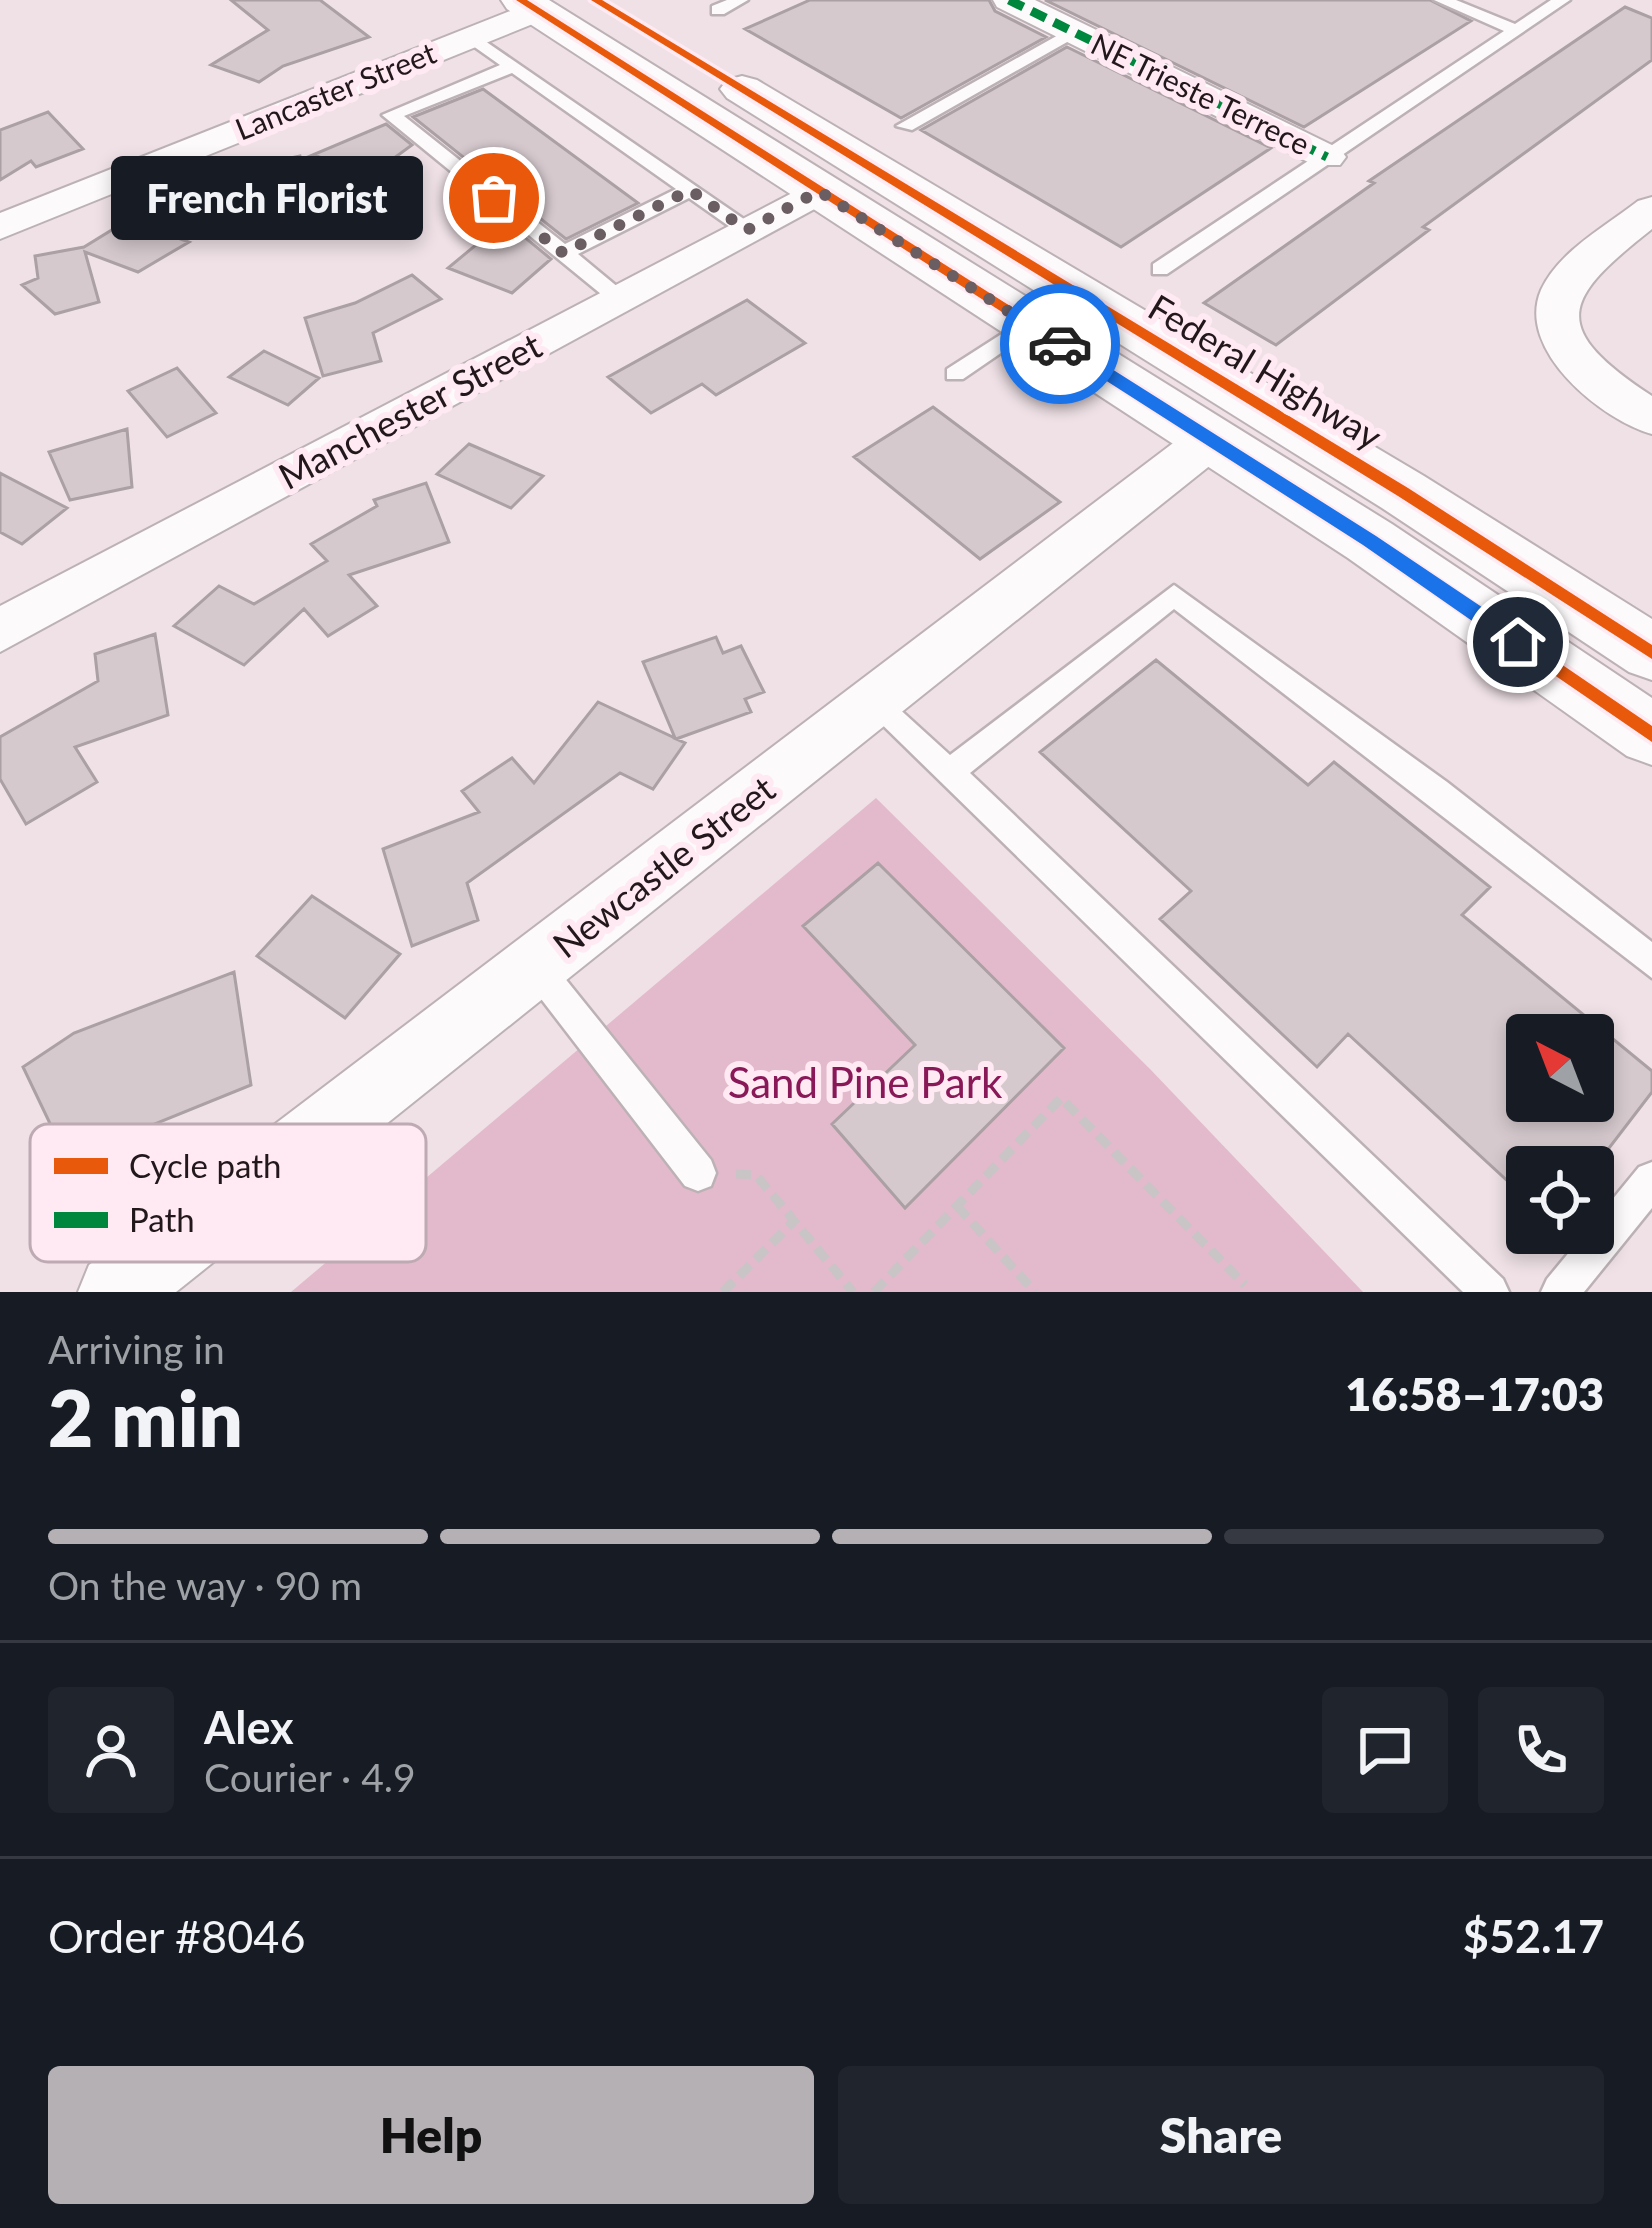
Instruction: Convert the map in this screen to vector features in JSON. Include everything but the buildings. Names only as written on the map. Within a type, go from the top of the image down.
[{"type":"main road","name":"Federal Highway","points":[[596,0],[1403,492],[1652,653]]},
{"type":"main road","points":[[529,5],[580,12],[646,30]]},
{"type":"main road","points":[[529,5],[1370,541],[1652,735]]},
{"type":"main road","points":[[1084,359],[1185,395],[1263,406]]},
{"type":"main road","points":[[1210,440],[1292,452],[1403,492]]},
{"type":"street","name":"NE Trieste Terrece","points":[[1009,0],[1327,157]]},
{"type":"street","name":"Lancaster Street","points":[[0,227],[472,37],[529,5]]},
{"type":"street","name":"Manchester Street","points":[[0,631],[819,191]]},
{"type":"street","points":[[1652,209],[1563,289],[1558,309],[1561,331],[1596,379],[1652,418]]},
{"type":"street","name":"Newcastle Street","points":[[333,1124],[1210,440]]},
{"type":"street","name":"Newcastle Street","points":[[116,1292],[155,1262]]},
{"type":"lane","points":[[718,10],[740,0]]},
{"type":"lane","points":[[1442,0],[1516,30]]},
{"type":"lane","points":[[1160,269],[1562,0]]},
{"type":"lane","points":[[905,126],[1075,33]]},
{"type":"lane","points":[[472,37],[747,230]]},
{"type":"lane","points":[[513,66],[391,115],[620,298]]},
{"type":"lane","points":[[563,253],[690,190]]},
{"type":"lane","points":[[955,374],[1028,324]]},
{"type":"lane","points":[[949,773],[1174,595],[1437,791],[1652,962]]},
{"type":"lane","points":[[874,703],[1080,894],[1490,1292]]},
{"type":"lane","points":[[536,967],[698,1173]]},
{"type":"lane","points":[[1560,1292],[1652,1180]]},
{"type":"path","points":[[874,1292],[1061,1098],[1245,1285]]},
{"type":"path","points":[[698,1173],[756,1174],[853,1292]]},
{"type":"path","points":[[957,1206],[1034,1292]]},
{"type":"path","points":[[723,1292],[794,1221]]},
{"type":"green space","name":"Sand Pine Park","points":[[876,798],[1150,1069],[1363,1292],[291,1292],[327,1262],[426,1262],[426,1178]]},
{"type":"marked path","points":[[1009,0],[1327,157]]},
{"type":"cycle path","points":[[521,0],[1370,541],[1652,735]]},
{"type":"cycle path","points":[[596,0],[1403,492],[1652,653]]},
{"type":"way so far","points":[[494,198],[563,253],[690,190],[747,230],[819,191],[1060,344]]},
{"type":"place","name":"French Florist","points":[[494,198]]},
{"type":"route","points":[[1060,344],[1370,541],[1518,642]]}]
